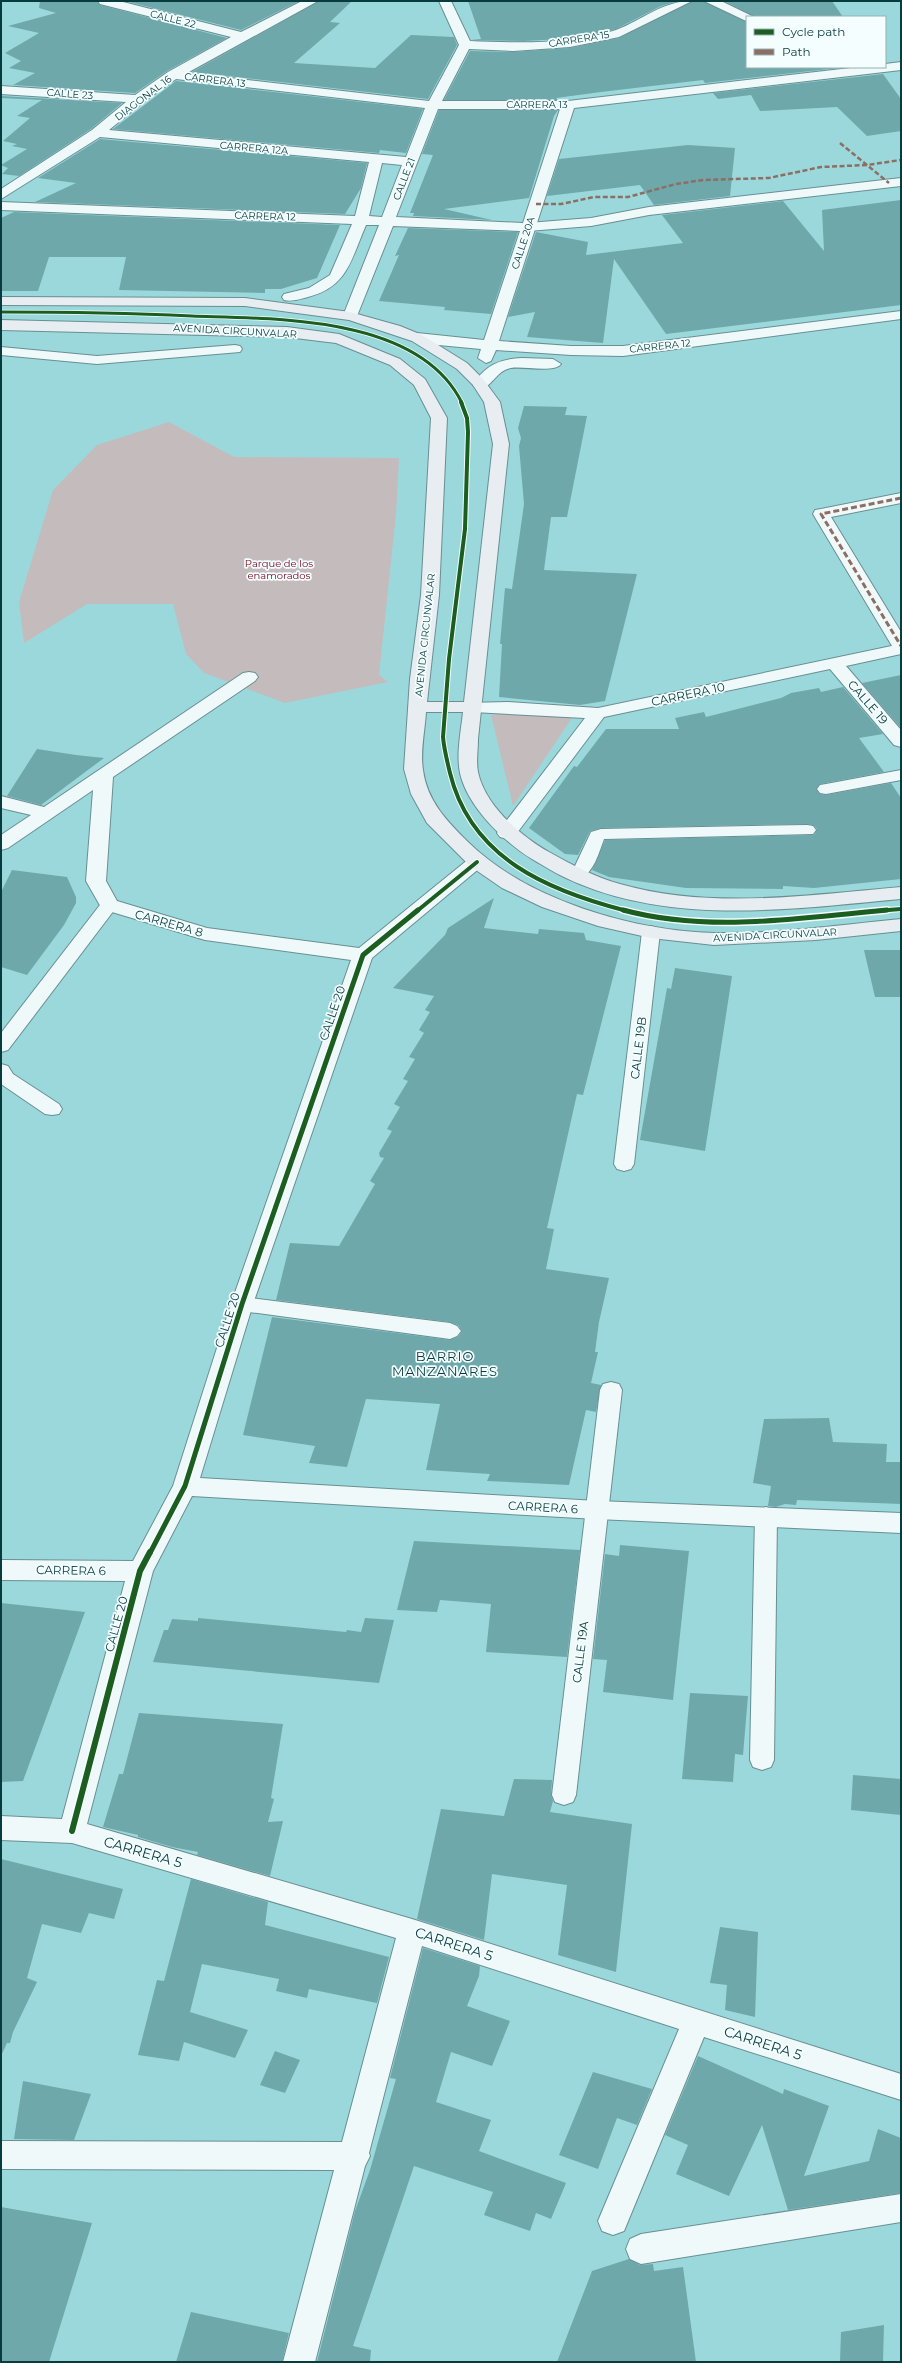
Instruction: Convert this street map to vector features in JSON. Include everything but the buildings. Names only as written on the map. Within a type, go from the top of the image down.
[{"type":"main road","points":[[1,300],[245,302],[350,316],[417,338],[462,366],[479,383],[492,402],[501,444],[469,739],[469,772],[484,806],[506,833],[542,858],[575,875],[622,891],[658,898],[702,904],[798,901],[901,893]]},
{"type":"main road","name":"AVENIDA CIRCUNVALAR","points":[[1,325],[287,332],[339,339],[395,362],[420,382],[439,418],[430,595],[413,769],[420,794],[434,819],[477,862],[509,884],[549,903],[598,920],[651,932],[714,939],[816,934],[901,925]]},
{"type":"main road","points":[[418,707],[473,707]]},
{"type":"street","name":"CALLE 22","points":[[104,1],[242,36]]},
{"type":"street","name":"DIAGONAL 16","points":[[1,195],[97,133],[138,99],[173,75],[242,36],[312,1]]},
{"type":"street","points":[[446,1],[465,45]]},
{"type":"street","name":"CARRERA 15","points":[[465,45],[513,47],[570,43],[619,33],[686,1]]},
{"type":"street","points":[[710,1],[746,16]]},
{"type":"street","name":"CALLE 21","points":[[350,316],[433,105],[465,45]]},
{"type":"street","name":"CARRERA 13","points":[[886,67],[901,66]]},
{"type":"street","name":"CARRERA 13","points":[[173,75],[433,105],[568,105],[820,71],[869,68]]},
{"type":"street","name":"CALLE 23","points":[[1,90],[138,99]]},
{"type":"street","name":"CALLE 20A","points":[[479,383],[490,344],[568,105]]},
{"type":"street","name":"CARRERA 12A","points":[[97,133],[376,160],[411,162]]},
{"type":"street","points":[[289,297],[314,291],[336,278],[361,220],[376,160]]},
{"type":"street","name":"CARRERA 12","points":[[1,206],[528,227]]},
{"type":"street","name":"CARRERA 12","points":[[417,338],[587,352],[626,357],[901,315]]},
{"type":"street","name":"CARRERA 12","points":[[479,383],[492,370],[512,364],[626,357],[901,327]]},
{"type":"street","points":[[901,498],[821,514],[901,646]]},
{"type":"street","name":"CARRERA 10","points":[[473,707],[508,707],[598,713],[901,649]]},
{"type":"street","name":"CALLE 19","points":[[834,664],[901,741]]},
{"type":"street","points":[[1,844],[249,677]]},
{"type":"street","points":[[506,833],[598,713]]},
{"type":"street","points":[[104,774],[96,881],[109,905]]},
{"type":"street","points":[[1,802],[47,813]]},
{"type":"street","points":[[363,955],[477,862]]},
{"type":"street","name":"CARRERA 8","points":[[109,905],[205,934],[363,955]]},
{"type":"street","name":"CALLE 20","points":[[72,1831],[140,1571],[185,1486],[242,1304],[363,955]]},
{"type":"street","name":"CARRERA 6","points":[[185,1486],[597,1510],[766,1516],[901,1524]]},
{"type":"street","name":"CARRERA 6","points":[[1,1570],[140,1571]]},
{"type":"street","name":"CARRERA 5","points":[[1,1828],[72,1831],[412,1931],[901,2087]]},
{"type":"street","points":[[299,2362],[355,2156],[412,1931]]},
{"type":"street","points":[[613,2221],[696,2022]]},
{"type":"street","points":[[1,2155],[355,2156]]},
{"type":"street","points":[[641,2249],[901,2208]]},
{"type":"lane","points":[[528,227],[591,222],[649,211],[901,182]]},
{"type":"lane","points":[[1,351],[97,360],[235,349]]},
{"type":"lane","points":[[826,789],[901,775]]},
{"type":"lane","points":[[575,875],[583,868],[597,836],[601,834],[807,830]]},
{"type":"lane","points":[[1,1046],[109,905]]},
{"type":"lane","name":"CALLE 19B","points":[[624,1164],[651,932]]},
{"type":"lane","points":[[1,1070],[5,1078],[52,1109]]},
{"type":"lane","points":[[242,1304],[450,1331]]},
{"type":"lane","name":"CALLE 19A","points":[[564,1795],[611,1390]]},
{"type":"lane","points":[[762,1760],[766,1516]]},
{"type":"green space","name":"Parque de los enamorados","points":[[169,422],[234,457],[399,458],[396,514],[379,675],[388,682],[285,703],[204,673],[186,654],[173,604],[87,604],[24,643],[19,602],[53,490],[97,445]]},
{"type":"green space","points":[[529,711],[572,718],[513,806],[491,715]]},
{"type":"marked path","points":[[840,143],[889,183]]},
{"type":"marked path","points":[[536,204],[561,204],[594,197],[628,197],[676,184],[703,180],[769,178],[821,167],[867,165],[901,160]]},
{"type":"marked path","points":[[901,498],[821,514],[901,646]]},
{"type":"cycle path","points":[[1,312],[151,314],[294,320],[357,330],[386,340],[414,354],[439,372],[448,382],[460,399],[468,425],[465,529],[449,659],[443,737],[444,749],[455,794],[476,831],[506,860],[543,883],[584,900],[627,911],[672,918],[738,921],[901,909]]},
{"type":"cycle path","points":[[72,1831],[140,1571],[185,1486],[242,1304],[363,955],[477,862]]},
{"type":"district","name":"BARRIO MANZANARES","points":[[445,1364]]}]
